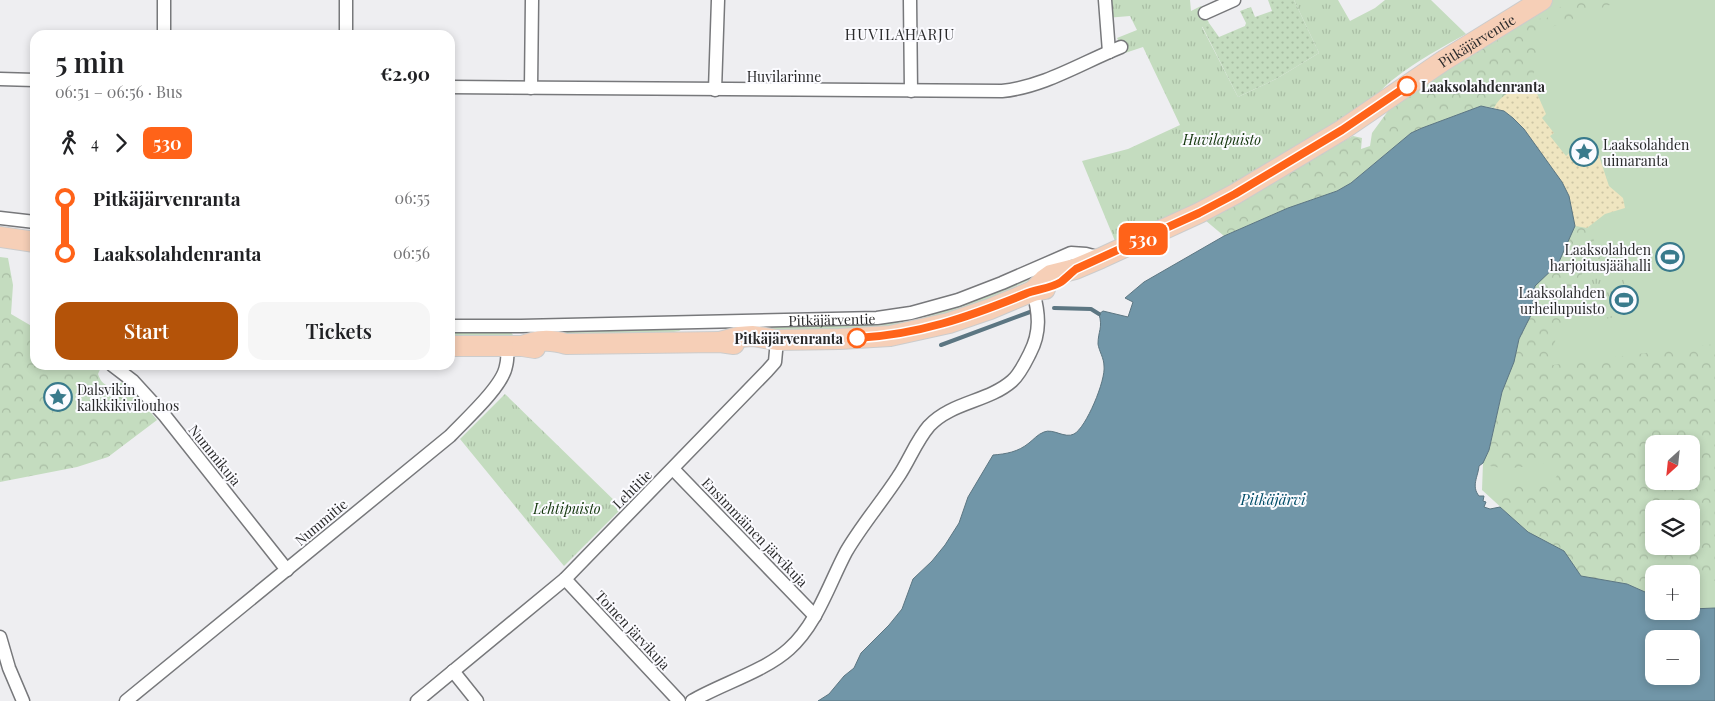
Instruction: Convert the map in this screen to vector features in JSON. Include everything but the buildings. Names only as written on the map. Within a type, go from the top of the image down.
[{"type":"main road","name":"Pitkäjärventie","points":[[455,345],[517,339],[539,349],[552,349],[566,344],[720,342],[739,337],[753,336],[777,340],[873,338],[949,323],[990,309],[1033,291],[1048,288],[1061,282],[1076,269],[1199,213],[1235,194],[1342,130],[1443,61],[1542,0]]},
{"type":"main road","points":[[0,237],[30,241]]},
{"type":"street","points":[[164,0],[164,30]]},
{"type":"street","points":[[346,0],[346,30]]},
{"type":"street","points":[[531,88],[532,0]]},
{"type":"street","points":[[715,90],[718,0]]},
{"type":"street","points":[[910,0],[911,92]]},
{"type":"street","name":"Huvilarinne","points":[[455,87],[911,92],[1016,90],[1050,78],[1115,49],[1105,0]]},
{"type":"street","points":[[1205,13],[1234,0]]},
{"type":"street","points":[[0,79],[30,80]]},
{"type":"street","points":[[0,218],[30,221]]},
{"type":"street","name":"Pitkäjärventie","points":[[455,327],[517,339],[877,318],[911,313],[958,300],[1071,253],[1101,258]]},
{"type":"street","points":[[692,701],[772,661],[788,650],[799,638],[815,616],[847,550],[899,476],[928,428],[934,421],[949,411],[1004,387],[1013,380],[1024,365],[1033,347],[1038,329],[1038,307],[1033,291]]},
{"type":"street","name":"Nummitie","points":[[126,701],[450,436],[493,390],[504,374],[517,339]]},
{"type":"street","name":"Lehtitie","points":[[416,701],[565,579],[767,371],[774,362],[777,340]]},
{"type":"street","name":"Nummikuja","points":[[119,370],[134,381],[165,416],[287,570]]},
{"type":"street","name":"Ensimmäinen järvikuja","points":[[673,469],[815,616]]},
{"type":"street","name":"Toinen järvikuja","points":[[565,579],[679,701]]},
{"type":"street","points":[[0,637],[9,668],[23,701]]},
{"type":"street","points":[[453,671],[476,701]]},
{"type":"green space","name":"Huvilapuisto","points":[[1105,0],[1190,0],[1191,11],[1201,6],[1209,23],[1202,27],[1238,97],[1276,79],[1319,53],[1294,0],[1338,0],[1350,21],[1375,8],[1385,0],[1431,0],[1466,34],[1412,66],[1392,80],[1370,100],[1277,159],[1181,211],[1115,241],[1082,161],[1128,149],[1180,125],[1143,47],[1125,53],[1117,38],[1137,30],[1130,16],[1106,18]]},
{"type":"green space","points":[[1268,0],[1294,0],[1319,53],[1276,79],[1238,97],[1202,26],[1209,23],[1219,37],[1245,26],[1246,23],[1240,11],[1251,7],[1255,17],[1272,11]]},
{"type":"green space","name":"Laaksolahden urheilupuisto","points":[[1553,0],[1715,0],[1715,608],[1700,609],[1700,565],[1645,565],[1645,592],[1627,584],[1581,576],[1564,551],[1528,532],[1482,490],[1483,463],[1489,450],[1562,182],[1544,157],[1504,111],[1494,108],[1454,64]]},
{"type":"green space","points":[[1569,0],[1623,0],[1546,29],[1539,35],[1538,54],[1532,82],[1506,95],[1494,108],[1481,106],[1411,133],[1351,183],[1337,191],[1288,208],[1224,236],[1205,220],[1353,136],[1362,138],[1361,149],[1370,146],[1372,133],[1388,111],[1454,64],[1537,19],[1547,18]]},
{"type":"green space","points":[[1592,223],[1595,252],[1590,257],[1581,276],[1556,337],[1552,357],[1553,365],[1715,344],[1715,581],[1700,582],[1700,565],[1645,565],[1645,583],[1627,584],[1581,576],[1564,551],[1528,532],[1500,507],[1500,491],[1514,481],[1530,483],[1553,482],[1559,472],[1552,462],[1508,468],[1483,463],[1489,450],[1502,392],[1514,362],[1519,339],[1531,315],[1535,286],[1558,264],[1575,226],[1587,228]]},
{"type":"green space","points":[[1617,247],[1630,305],[1613,309],[1615,317],[1604,319],[1602,311],[1579,317],[1581,296],[1593,265],[1607,251]]},
{"type":"green space","points":[[0,257],[8,258],[13,285],[11,314],[30,325],[30,370],[100,370],[98,374],[100,379],[106,385],[117,385],[124,380],[157,420],[108,457],[77,467],[0,482]]},
{"type":"green space","points":[[1043,268],[1045,273],[974,305],[929,320],[893,328],[749,332],[748,323],[883,320]]},
{"type":"green space","points":[[742,324],[738,330],[715,327],[686,327],[679,331],[659,335],[532,334],[537,329]]},
{"type":"green space","points":[[455,329],[509,330],[513,335],[504,337],[455,338]]},
{"type":"green space","name":"Lehtipuisto","points":[[505,394],[622,508],[564,566],[460,439]]},
{"type":"sand","name":"Laaksolahden uimaranta","points":[[1532,82],[1546,114],[1542,118],[1554,133],[1550,136],[1566,156],[1575,148],[1596,147],[1609,186],[1623,198],[1625,208],[1605,214],[1587,228],[1575,226],[1569,196],[1562,182],[1536,147],[1504,111],[1494,108],[1501,98]]},
{"type":"water","name":"Pitkäjärvi","points":[[1481,106],[1504,111],[1524,129],[1562,182],[1569,196],[1575,226],[1558,264],[1535,286],[1531,315],[1519,339],[1514,362],[1502,392],[1489,450],[1483,463],[1479,466],[1475,489],[1479,496],[1484,496],[1483,501],[1486,502],[1484,507],[1490,509],[1500,507],[1528,532],[1564,551],[1581,576],[1627,584],[1645,592],[1645,620],[1700,620],[1700,609],[1715,608],[1715,701],[818,701],[829,694],[844,676],[854,668],[861,653],[902,609],[913,579],[945,545],[959,523],[968,497],[993,455],[1021,449],[1044,432],[1051,431],[1070,435],[1079,430],[1099,392],[1104,373],[1104,363],[1098,344],[1099,314],[1103,311],[1128,317],[1133,302],[1125,298],[1144,282],[1224,236],[1288,208],[1337,191],[1351,183],[1411,133]]},
{"type":"waterway","points":[[1054,308],[1091,309],[1099,314]]},
{"type":"waterway","points":[[941,345],[1030,312]]},
{"type":"bus line","name":"530","points":[[857,338],[890,336],[949,323],[990,309],[1033,291],[1048,288],[1061,282],[1076,269],[1199,213],[1235,194],[1342,130],[1407,86]]},
{"type":"place","name":"Laaksolahdenranta","points":[[1407,86]]},
{"type":"place","name":"Laaksolahden uimaranta","points":[[1584,152]]},
{"type":"place","name":"Laaksolahden harjoitusjäähalli","points":[[1670,257]]},
{"type":"place","name":"Laaksolahden urheilupuisto","points":[[1624,300]]},
{"type":"place","name":"Pitkäjärvenranta","points":[[857,338]]},
{"type":"place","name":"Dalsvikin kalkkikivilouhos","points":[[58,397]]},
{"type":"district","name":"HUVILAHARJU","points":[[900,34]]}]
